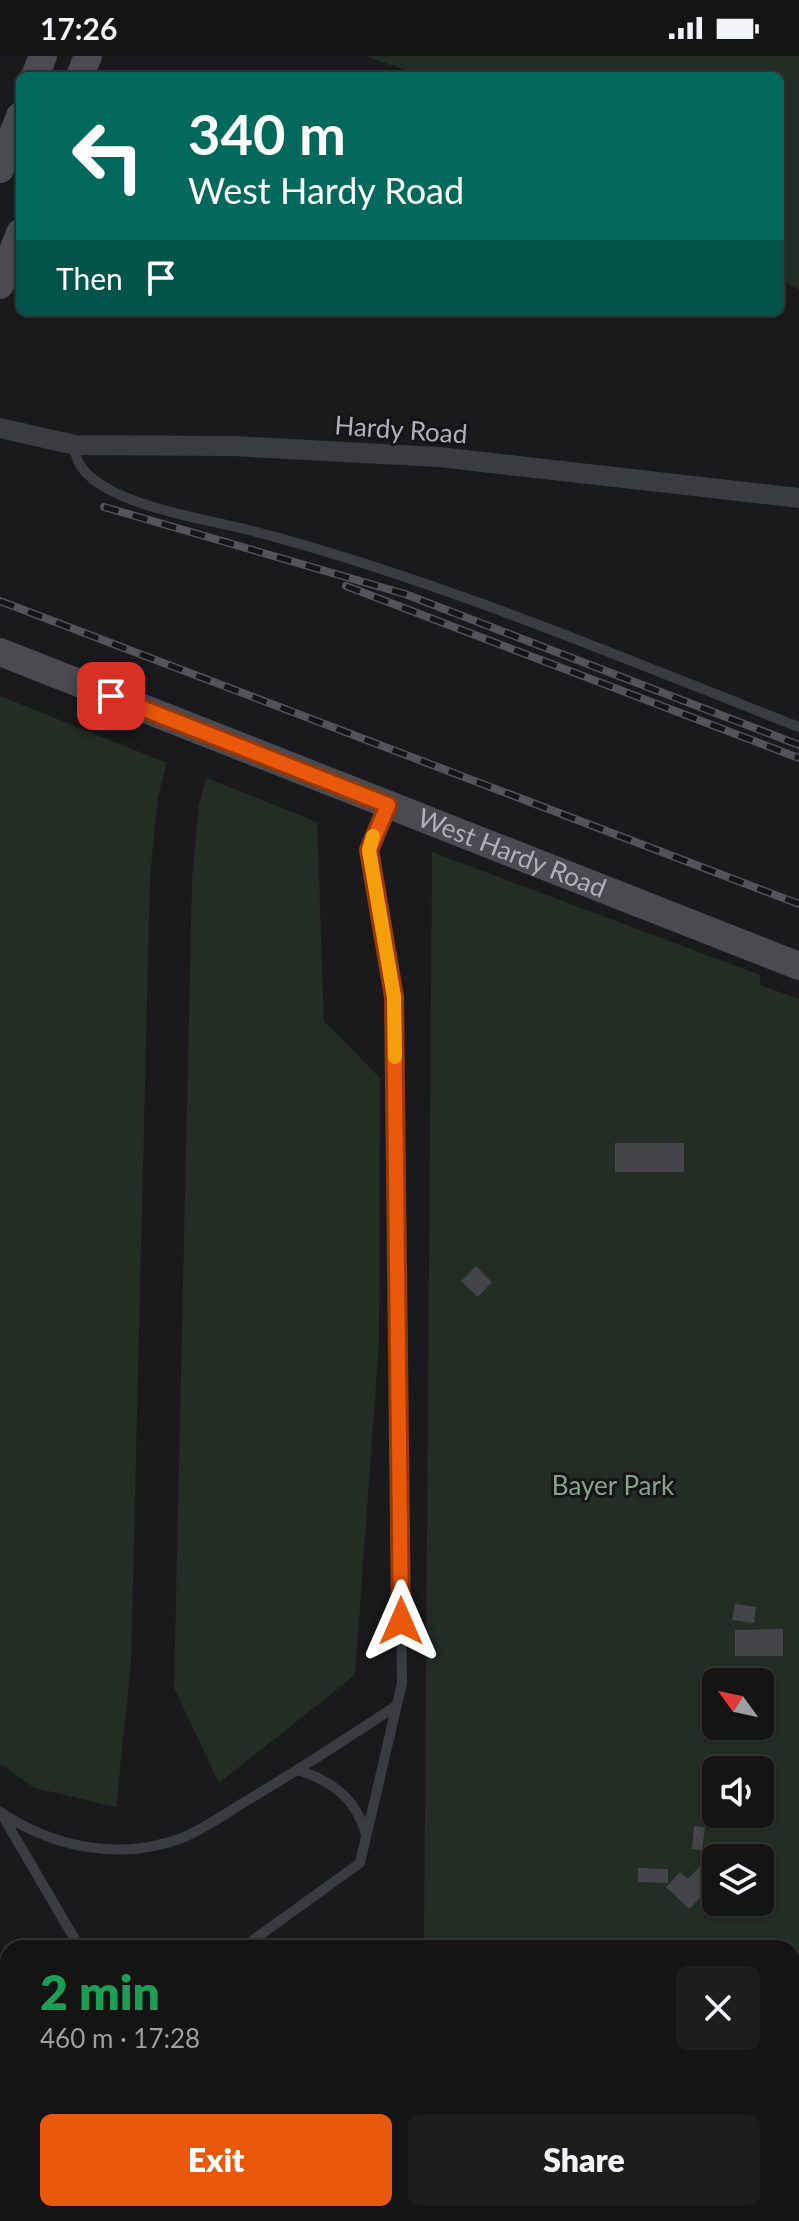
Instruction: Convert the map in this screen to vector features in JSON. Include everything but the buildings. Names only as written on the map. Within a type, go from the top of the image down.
[{"type":"main road","points":[[0,169],[16,127]]},
{"type":"main road","points":[[0,285],[16,243]]},
{"type":"main road","name":"West Hardy Road","points":[[0,652],[799,966]]},
{"type":"street","name":"Hardy Road","points":[[0,428],[75,445],[233,446],[439,457],[799,498]]},
{"type":"lane","points":[[75,445],[74,458],[88,479],[141,504],[253,531],[410,577],[799,727]]},
{"type":"lane","points":[[253,1940],[360,1863],[402,1683],[394,997],[369,850],[388,805]]},
{"type":"lane","points":[[0,1812],[59,1842],[101,1849],[143,1848],[183,1837],[298,1770],[396,1706]]},
{"type":"lane","points":[[298,1770],[321,1777],[341,1791],[357,1812],[366,1837]]},
{"type":"lane","points":[[0,1812],[75,1940]]},
{"type":"green space","points":[[366,56],[799,56],[799,290],[784,281],[784,72],[411,72]]},
{"type":"green space","points":[[0,696],[167,763],[158,796],[150,878],[131,1663],[116,1807],[35,1788],[0,1764]]},
{"type":"green space","points":[[206,778],[317,822],[324,1021],[380,1078],[379,1343],[355,1675],[219,1783],[174,1688],[192,880],[199,804]]},
{"type":"green space","name":"Bayer Park","points":[[432,852],[760,975],[760,985],[799,999],[799,1940],[424,1940]]},
{"type":"railway","points":[[104,507],[405,594],[799,745]]},
{"type":"railway","points":[[346,586],[799,758]]},
{"type":"railway","points":[[0,601],[799,904]]},
{"type":"slow traffic","points":[[373,836],[369,850],[394,997],[395,1057]]},
{"type":"route","points":[[111,696],[388,805],[369,850],[394,997],[401,1621]]}]
